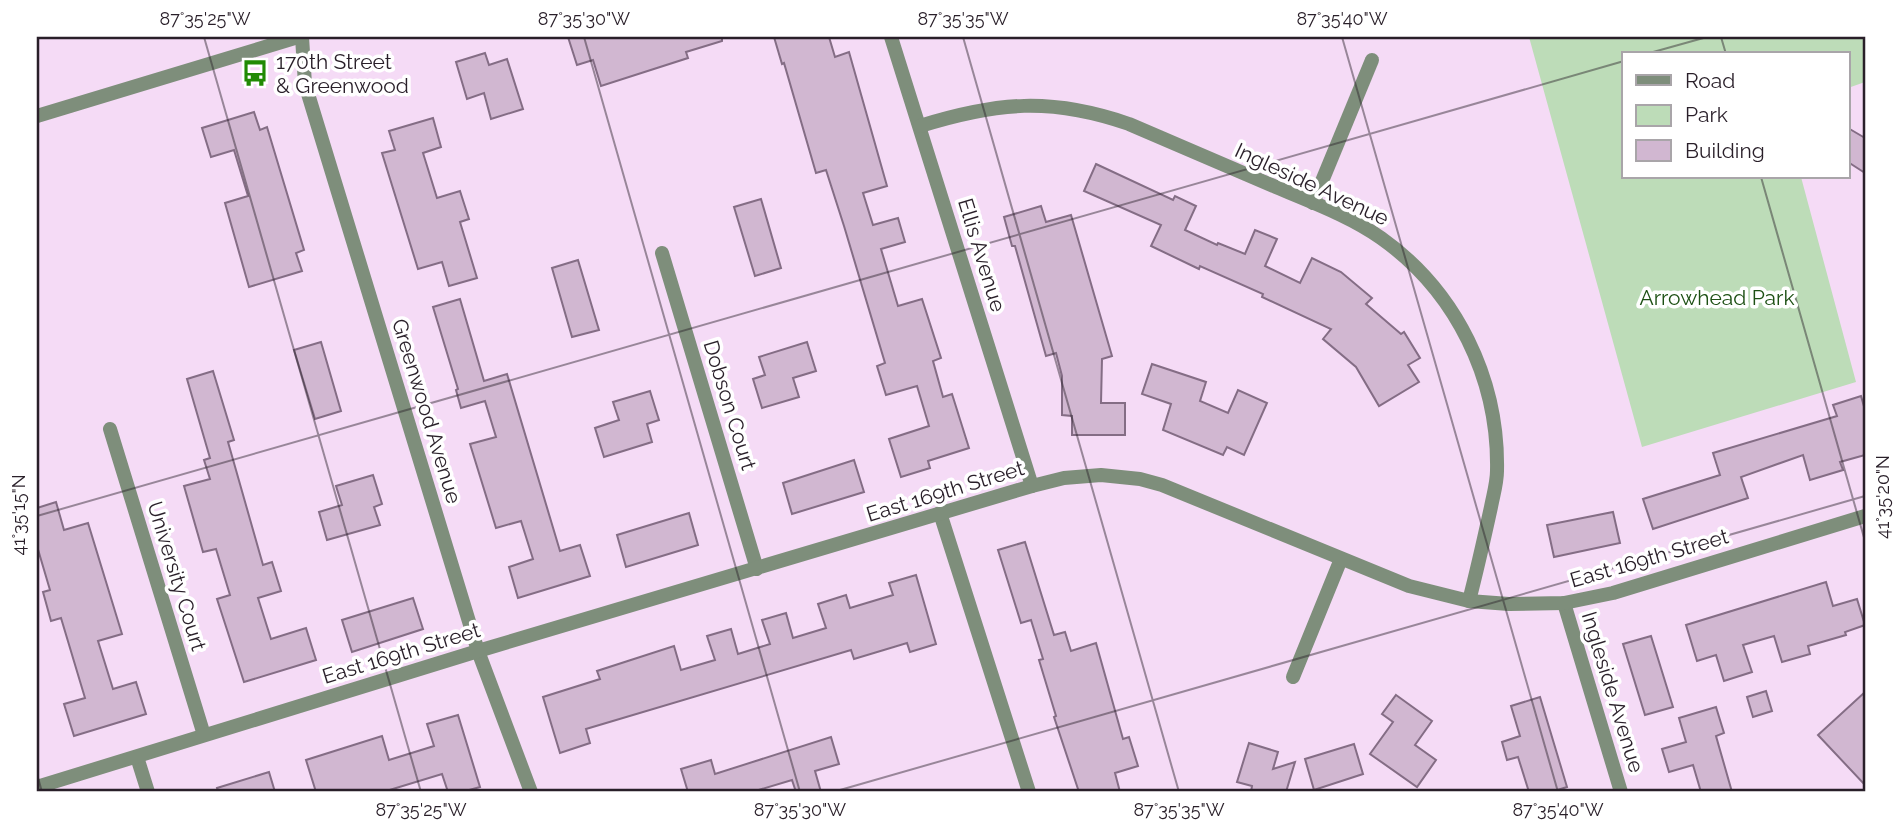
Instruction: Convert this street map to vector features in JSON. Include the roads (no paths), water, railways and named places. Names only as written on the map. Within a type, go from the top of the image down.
[{"type":"street","points":[[37,116],[300,37]]},
{"type":"street","name":"Greenwood Avenue","points":[[300,37],[305,84],[478,651],[531,792]]},
{"type":"street","name":"Ellis Avenue","points":[[891,37],[1032,486]]},
{"type":"street","points":[[1313,203],[1372,60]]},
{"type":"street","name":"Ingleside Avenue","points":[[920,126],[998,106],[1060,106],[1102,114],[1313,203],[1379,236],[1415,266],[1431,283],[1466,334],[1480,366],[1491,403],[1497,473],[1469,601]]},
{"type":"street","name":"Dobson Court","points":[[662,253],[757,569]]},
{"type":"street","name":"University Court","points":[[110,429],[204,735]]},
{"type":"street","name":"East 169th Street","points":[[37,787],[478,651],[1064,478],[1101,475],[1140,479],[1185,493],[1409,586],[1469,601],[1509,604],[1564,603],[1624,589],[1865,516]]},
{"type":"street","points":[[940,513],[1028,792]]},
{"type":"street","points":[[1293,677],[1341,559]]},
{"type":"street","name":"Ingleside Avenue","points":[[1564,603],[1621,792]]},
{"type":"street","points":[[137,757],[148,792]]},
{"type":"place","name":"170th Street & Greenwood","points":[[255,73]]},
{"type":"park label","name":"Arrowhead Park","points":[[1717,297]]}]
